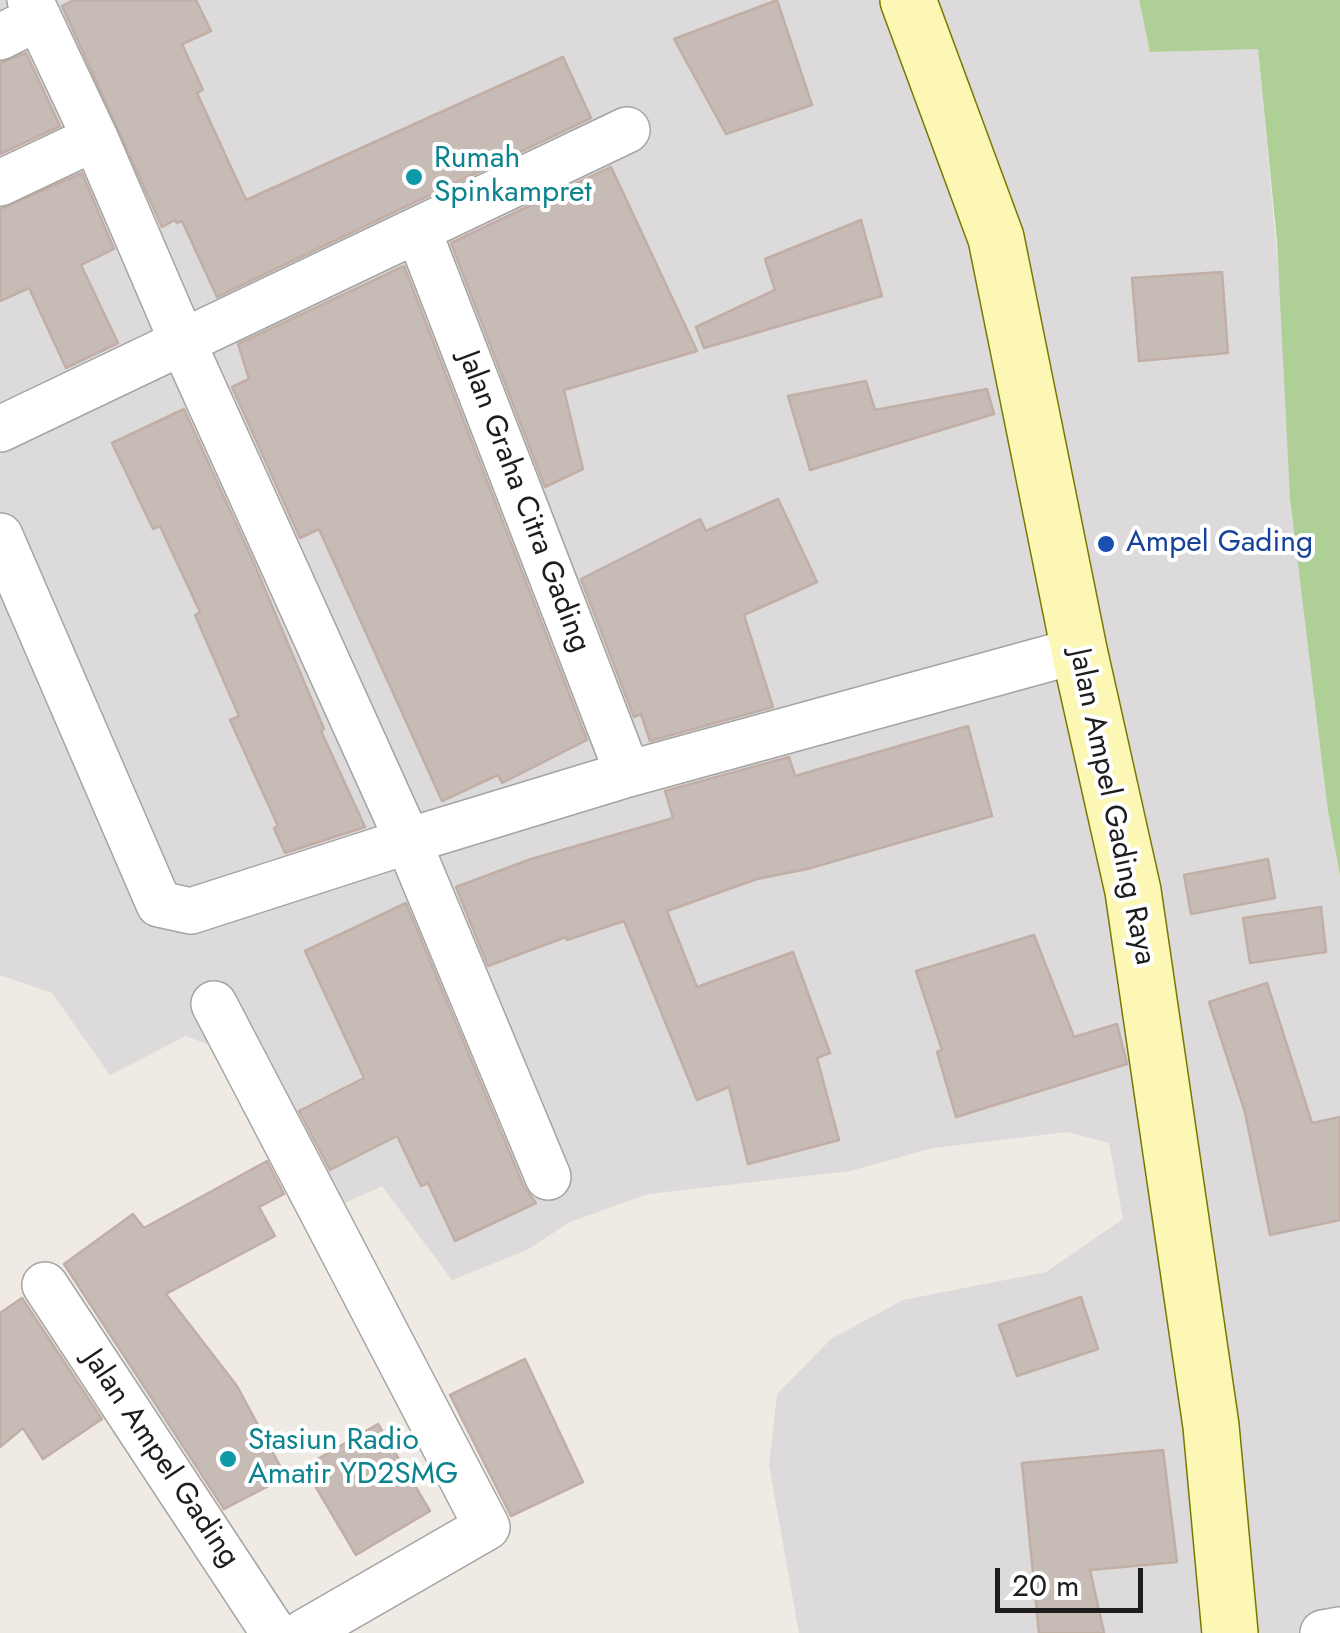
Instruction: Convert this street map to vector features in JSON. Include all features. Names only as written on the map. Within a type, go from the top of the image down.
[{"type":"main road","name":"Jalan Ampel Gading Raya","points":[[908,0],[996,238],[1079,650],[1133,891],[1211,1426],[1230,1633]]},
{"type":"street","points":[[23,18],[95,138],[182,343],[408,841],[548,1177]]},
{"type":"street","points":[[0,429],[627,130]]},
{"type":"street","points":[[0,183],[95,138]]},
{"type":"street","name":"Jalan Graha Citra Gading","points":[[418,230],[628,774]]},
{"type":"street","points":[[0,536],[159,904],[191,912],[628,774],[1079,650]]},
{"type":"street","points":[[214,1004],[487,1527],[303,1633]]},
{"type":"street","name":"Jalan Ampel Gading","points":[[45,1286],[274,1633]]},
{"type":"street","points":[[1323,1633],[1340,1630]]},
{"type":"shaded area","points":[[0,0],[1139,0],[1150,52],[1258,48],[1328,811],[1340,876],[1340,1633],[799,1633],[769,1465],[777,1394],[831,1339],[903,1300],[1046,1272],[1123,1219],[1109,1143],[1067,1132],[933,1148],[850,1171],[648,1194],[570,1222],[527,1250],[452,1280],[382,1186],[308,1220],[212,1046],[186,1036],[110,1075],[52,993],[0,975]]},
{"type":"green space","points":[[1139,0],[1340,0],[1340,876],[1328,811],[1290,498],[1277,241],[1258,49],[1150,52]]},
{"type":"building","points":[[74,0],[196,0],[211,31],[182,44],[203,90],[197,93],[246,200],[563,57],[591,118],[217,297],[182,221],[162,227],[62,6]]},
{"type":"building","points":[[777,0],[812,105],[726,134],[674,39]]},
{"type":"building","points":[[26,53],[60,126],[0,154],[0,63]]},
{"type":"building","points":[[611,167],[697,351],[564,390],[583,469],[545,487],[451,243]]},
{"type":"building","points":[[82,173],[114,249],[81,265],[118,343],[66,368],[29,288],[0,301],[0,209]]},
{"type":"building","points":[[861,220],[882,296],[704,348],[696,327],[775,290],[765,259]]},
{"type":"building","points":[[404,266],[587,740],[502,783],[498,775],[442,801],[319,529],[300,538],[232,387],[249,379],[238,344]]},
{"type":"building","points":[[1222,272],[1228,353],[1139,361],[1132,278]]},
{"type":"building","points":[[866,381],[875,410],[987,389],[994,414],[810,470],[788,396]]},
{"type":"building","points":[[184,409],[365,827],[285,853],[274,828],[278,826],[230,720],[239,716],[195,615],[200,612],[160,526],[153,529],[112,443]]},
{"type":"building","points":[[778,499],[817,582],[744,615],[773,707],[650,741],[641,714],[634,717],[581,579],[700,519],[706,531]]},
{"type":"building","points":[[968,726],[992,816],[807,869],[757,879],[667,911],[697,987],[793,952],[830,1053],[817,1058],[839,1140],[748,1164],[729,1087],[697,1100],[624,921],[567,940],[566,937],[488,966],[456,887],[531,859],[673,818],[665,791],[789,757],[795,776]]},
{"type":"building","points":[[1268,859],[1275,898],[1191,914],[1184,875]]},
{"type":"building","points":[[406,903],[524,1187],[536,1203],[455,1241],[428,1183],[421,1186],[397,1136],[330,1170],[299,1111],[364,1078],[305,951]]},
{"type":"building","points":[[1321,907],[1326,952],[1250,963],[1243,918]]},
{"type":"building","points":[[1034,935],[1074,1037],[1117,1024],[1127,1064],[956,1117],[937,1052],[942,1050],[916,971]]},
{"type":"building","points":[[1267,983],[1312,1123],[1340,1117],[1340,1220],[1270,1235],[1245,1112],[1209,1002]]},
{"type":"building","points":[[267,1161],[284,1194],[259,1207],[275,1236],[166,1294],[237,1386],[286,1477],[224,1509],[64,1264],[133,1214],[144,1228]]},
{"type":"building","points":[[1081,1297],[1098,1349],[1017,1376],[999,1325]]},
{"type":"building","points":[[22,1298],[102,1419],[43,1459],[23,1428],[0,1447],[0,1313]]},
{"type":"building","points":[[525,1359],[583,1482],[511,1516],[450,1395]]},
{"type":"building","points":[[378,1424],[430,1511],[356,1555],[304,1467]]},
{"type":"building","points":[[1163,1450],[1177,1562],[1090,1570],[1104,1633],[1039,1633],[1022,1463]]},
{"type":"place","name":"Rumah Spinkampret","points":[[414,177]]},
{"type":"place","name":"Ampel Gading","points":[[1106,544]]},
{"type":"place","name":"Stasiun Radio Amatir YD2SMG","points":[[228,1459]]}]
